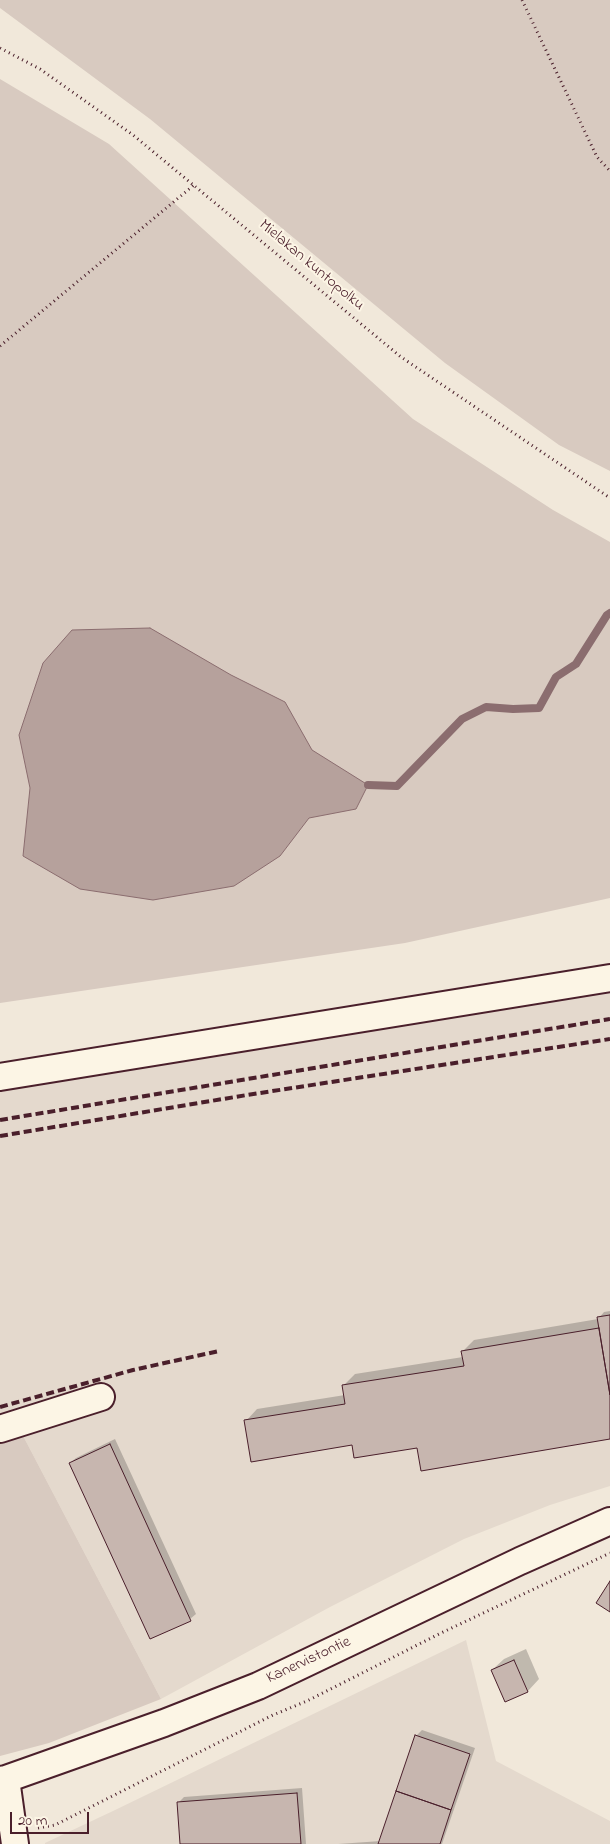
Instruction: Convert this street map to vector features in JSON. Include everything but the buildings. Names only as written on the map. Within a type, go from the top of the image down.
[{"type":"street","points":[[0,1077],[610,978]]},
{"type":"street","points":[[0,1429],[101,1397]]},
{"type":"street","name":"Kanervistontie","points":[[3,1780],[164,1723],[258,1686],[520,1561],[610,1521]]},
{"type":"street","points":[[3,1780],[14,1838]]},
{"type":"path","points":[[522,0],[597,157],[610,170]]},
{"type":"path","name":"Mielakan kuntopolku","points":[[0,48],[40,69],[126,130],[400,357],[610,498]]},
{"type":"path","points":[[0,346],[194,185]]},
{"type":"path","points":[[14,1838],[55,1825],[273,1715],[307,1701],[439,1634],[610,1553]]},
{"type":"shaded area","points":[[0,0],[610,0],[610,471],[559,445],[445,363],[150,119],[0,8]]},
{"type":"shaded area","points":[[0,79],[109,144],[413,419],[553,510],[610,542],[610,898],[405,943],[0,1003]]},
{"type":"shaded area","points":[[150,628],[231,675],[285,702],[312,750],[368,785],[356,809],[309,818],[280,856],[234,886],[153,900],[80,889],[23,856],[30,788],[19,735],[43,663],[72,630]]},
{"type":"shaded area","points":[[610,988],[610,1486],[550,1505],[464,1539],[330,1607],[161,1699],[20,1430],[0,1435],[0,1082]]},
{"type":"shaded area","points":[[20,1430],[161,1699],[49,1743],[0,1756],[0,1435]]},
{"type":"shaded area","points":[[466,1640],[496,1761],[610,1821],[610,1844],[45,1844],[45,1843]]},
{"type":"waterway","points":[[368,785],[397,786],[462,719],[486,707],[539,708],[556,677],[576,664],[610,613]]},
{"type":"railway","points":[[0,1120],[610,1019]]},
{"type":"railway","points":[[0,1136],[247,1095],[610,1039]]},
{"type":"railway","points":[[0,1407],[133,1370],[219,1351]]}]
